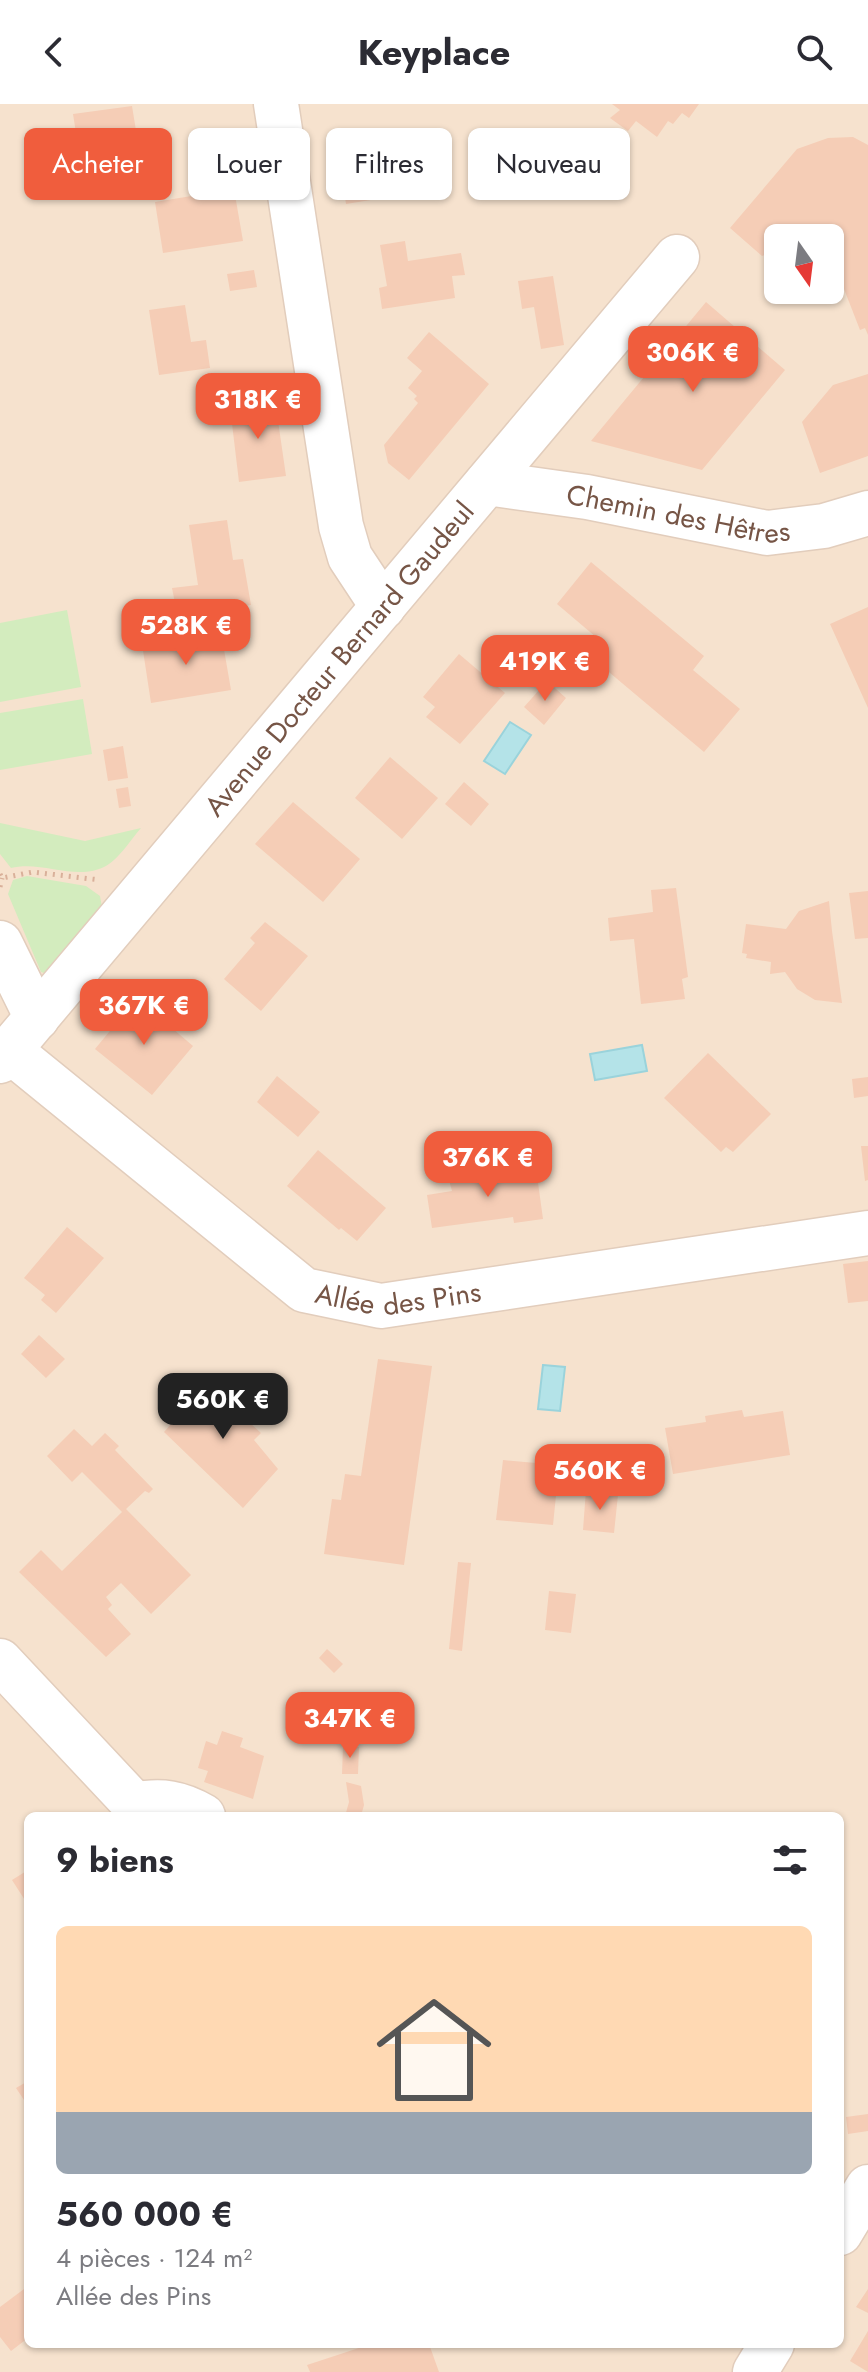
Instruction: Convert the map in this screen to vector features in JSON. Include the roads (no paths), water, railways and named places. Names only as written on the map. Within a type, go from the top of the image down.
[{"type":"street","points":[[276,104],[341,526],[350,557],[383,607]]},
{"type":"street","name":"Avenue Docteur Bernard Gaudeul","points":[[15,1043],[677,257]]},
{"type":"street","name":"Chemin des Hêtres","points":[[487,483],[587,497],[767,533],[824,526],[868,513]]},
{"type":"street","points":[[0,943],[15,1043]]},
{"type":"street","name":"Allée des Pins","points":[[15,1043],[304,1290],[344,1299],[381,1306],[868,1233]]},
{"type":"street","points":[[0,1661],[134,1810],[155,1801],[185,1806],[196,1812]]},
{"type":"street","points":[[844,2226],[868,2187]]},
{"type":"street","points":[[753,2348],[753,2372]]},
{"type":"street","points":[[753,2372],[769,2348]]},
{"type":"water","points":[[510,722],[531,735],[505,774],[484,761]]},
{"type":"water","points":[[642,1045],[647,1071],[595,1080],[590,1054]]},
{"type":"water","points":[[543,1365],[565,1367],[560,1411],[538,1409]]}]
